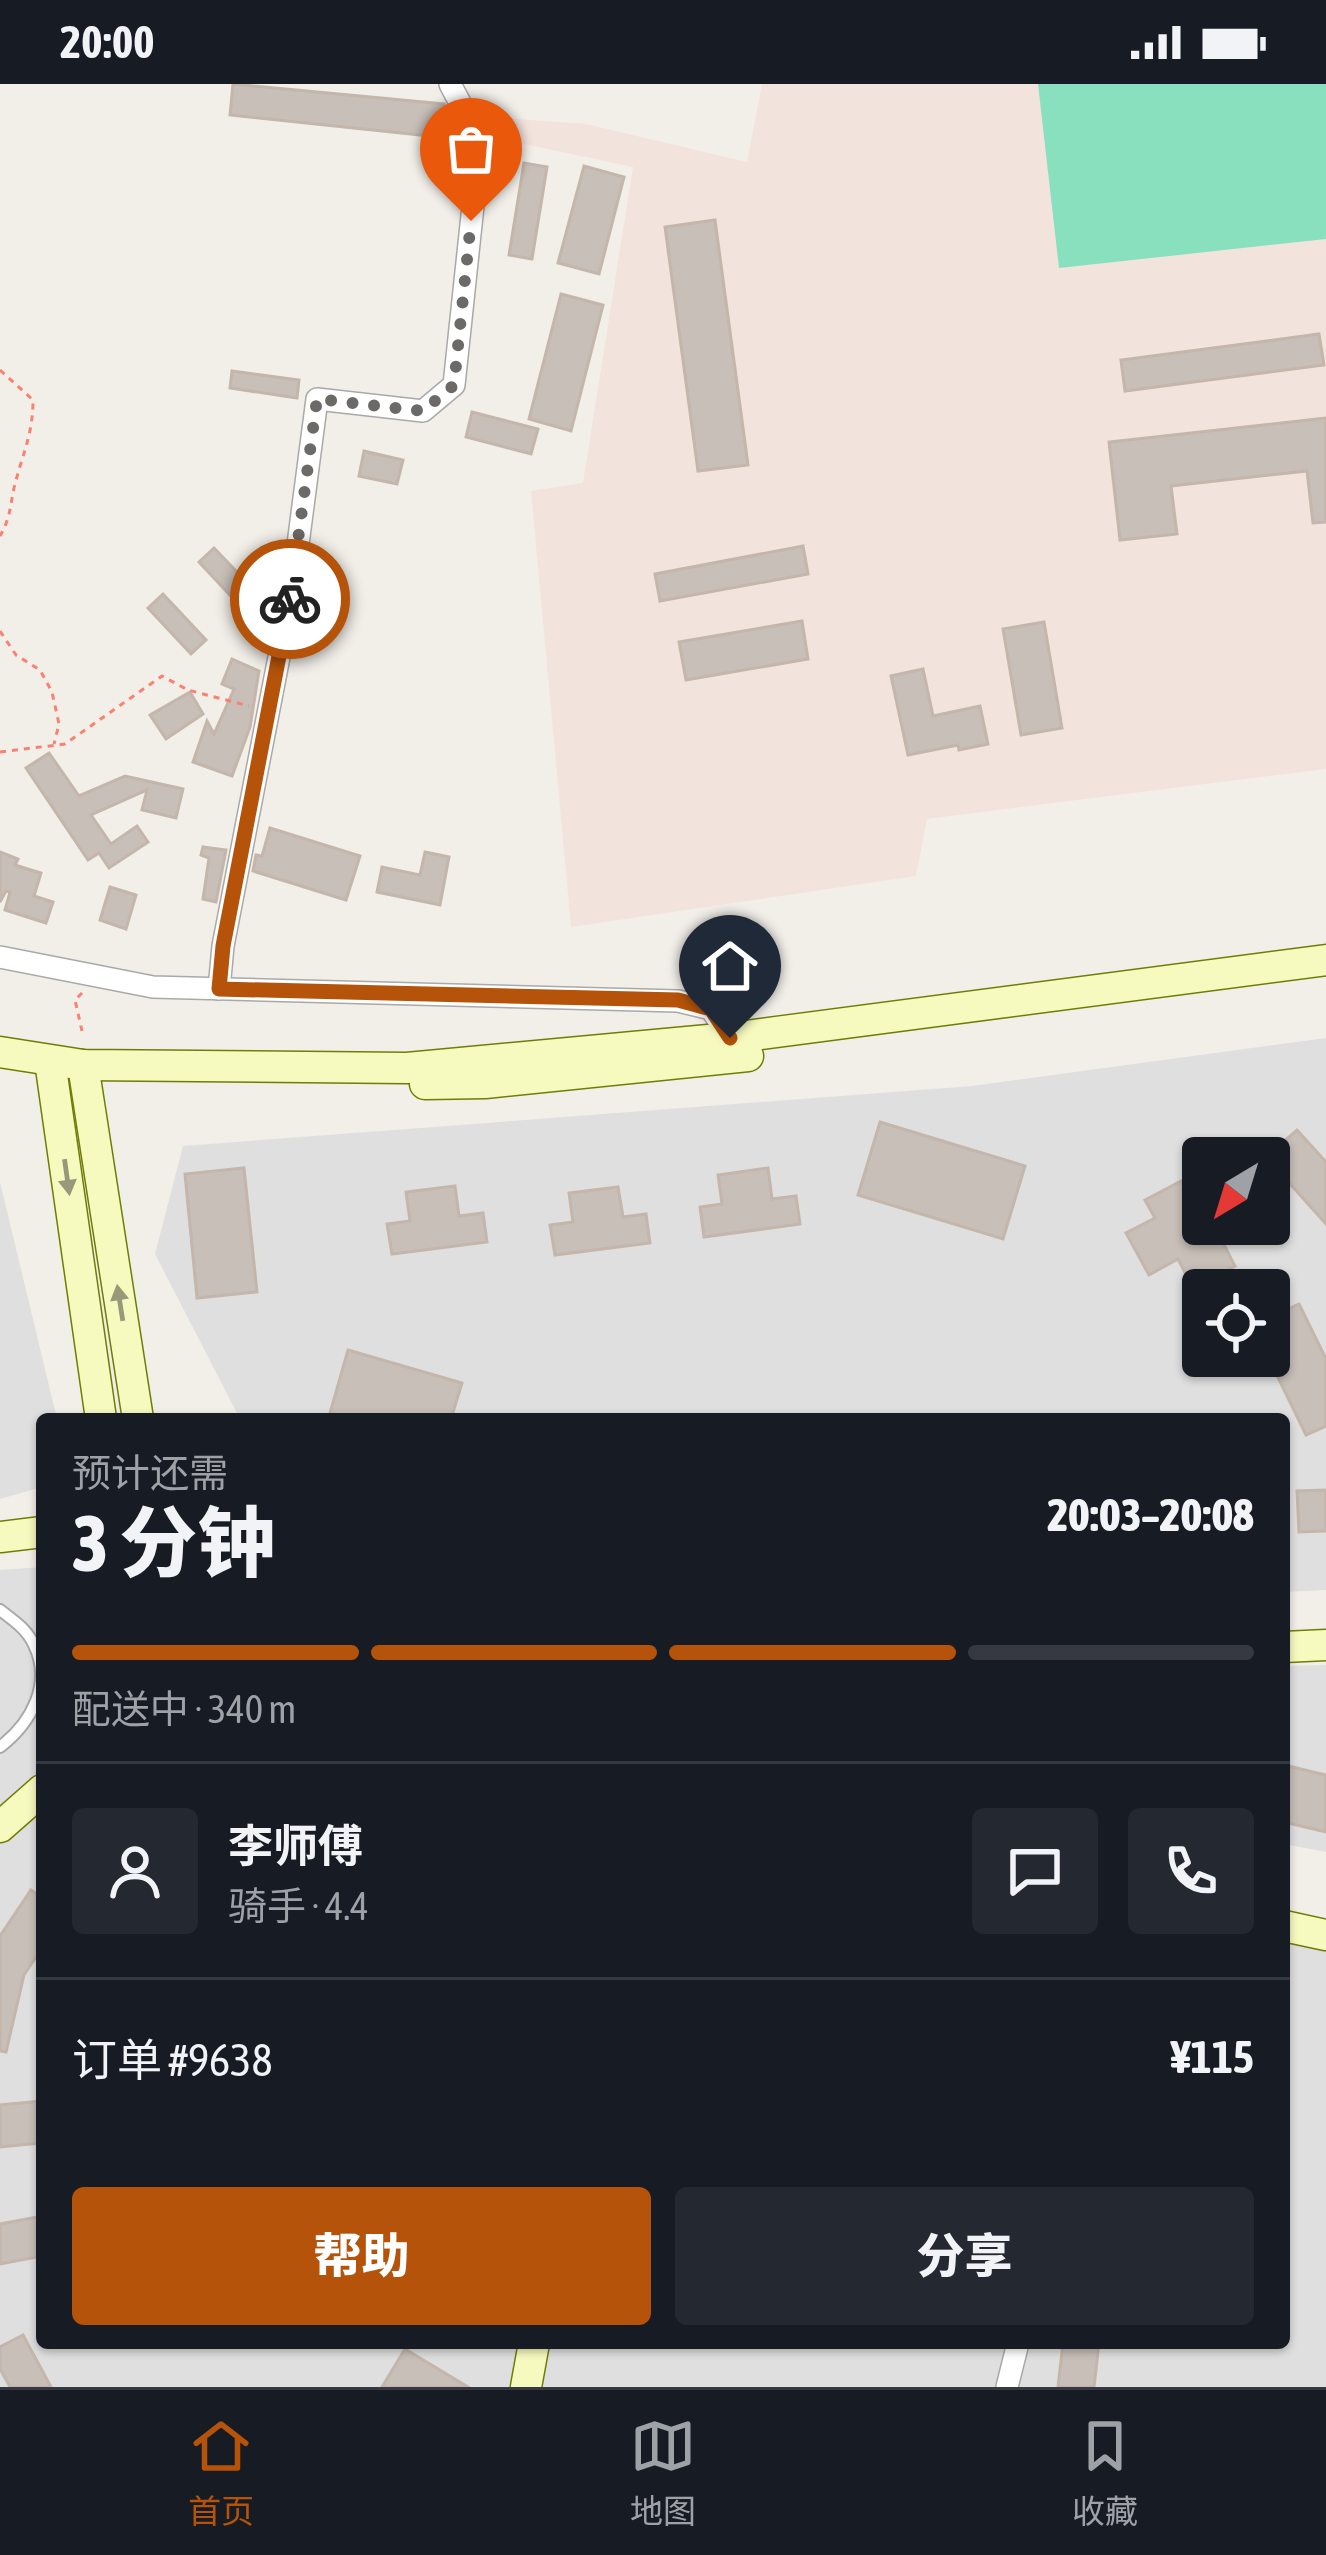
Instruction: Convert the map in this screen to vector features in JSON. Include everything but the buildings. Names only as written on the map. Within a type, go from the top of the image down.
[{"type":"street","points":[[219,989],[223,946],[292,590],[317,399],[423,411],[454,385],[479,140],[449,84]]},
{"type":"street","points":[[0,957],[153,987],[678,1000],[711,1009],[730,1038]]},
{"type":"street","points":[[85,1074],[407,1068],[730,1038],[1326,960]]},
{"type":"street","points":[[0,1072],[262,1087],[485,1083],[730,1059],[1326,980]]},
{"type":"street","points":[[0,1052],[52,1072]]},
{"type":"street","points":[[52,1072],[100,1413]]},
{"type":"street","points":[[85,1074],[137,1413]]},
{"type":"street","points":[[0,1537],[36,1533]]},
{"type":"street","points":[[1290,1648],[1326,1645]]},
{"type":"street","points":[[0,1827],[36,1795]]},
{"type":"street","points":[[1290,1927],[1326,1935]]},
{"type":"street","points":[[526,2387],[533,2349]]},
{"type":"street","points":[[1007,2387],[1016,2349]]},
{"type":"lane","points":[[0,1610],[23,1628],[36,1648]]},
{"type":"lane","points":[[0,1747],[22,1730],[36,1701]]},
{"type":"path","points":[[0,370],[33,400],[33,431],[14,490],[11,518],[0,536]]},
{"type":"path","points":[[0,631],[16,655],[40,670],[52,692],[59,724],[53,747]]},
{"type":"path","points":[[0,752],[65,744],[162,676],[188,690],[268,712]]},
{"type":"path","points":[[82,1031],[75,1000],[95,978]]},
{"type":"shaded area","points":[[762,84],[1326,84],[1326,769],[927,819],[916,876],[571,927],[531,491],[583,483],[633,167],[524,144],[506,118],[586,124],[747,162]]},
{"type":"shaded area","points":[[1326,1038],[1326,1590],[1290,1592],[1290,1413],[237,1413],[155,1254],[183,1146],[972,1086]]},
{"type":"shaded area","points":[[0,1182],[56,1413],[36,1413],[36,1489],[0,1499]]},
{"type":"shaded area","points":[[36,1567],[36,2349],[1290,2349],[1290,1938],[1326,1947],[1326,2387],[0,2387],[0,1570]]},
{"type":"shaded area","points":[[1326,1665],[1326,1852],[1290,1845],[1290,1666]]},
{"type":"green space","points":[[1038,84],[1326,84],[1326,239],[1059,268]]},
{"type":"way so far","points":[[290,599],[317,399],[423,411],[454,385],[471,221]]},
{"type":"route","points":[[290,599],[223,946],[219,989],[678,1000],[711,1009],[730,1038]]}]
